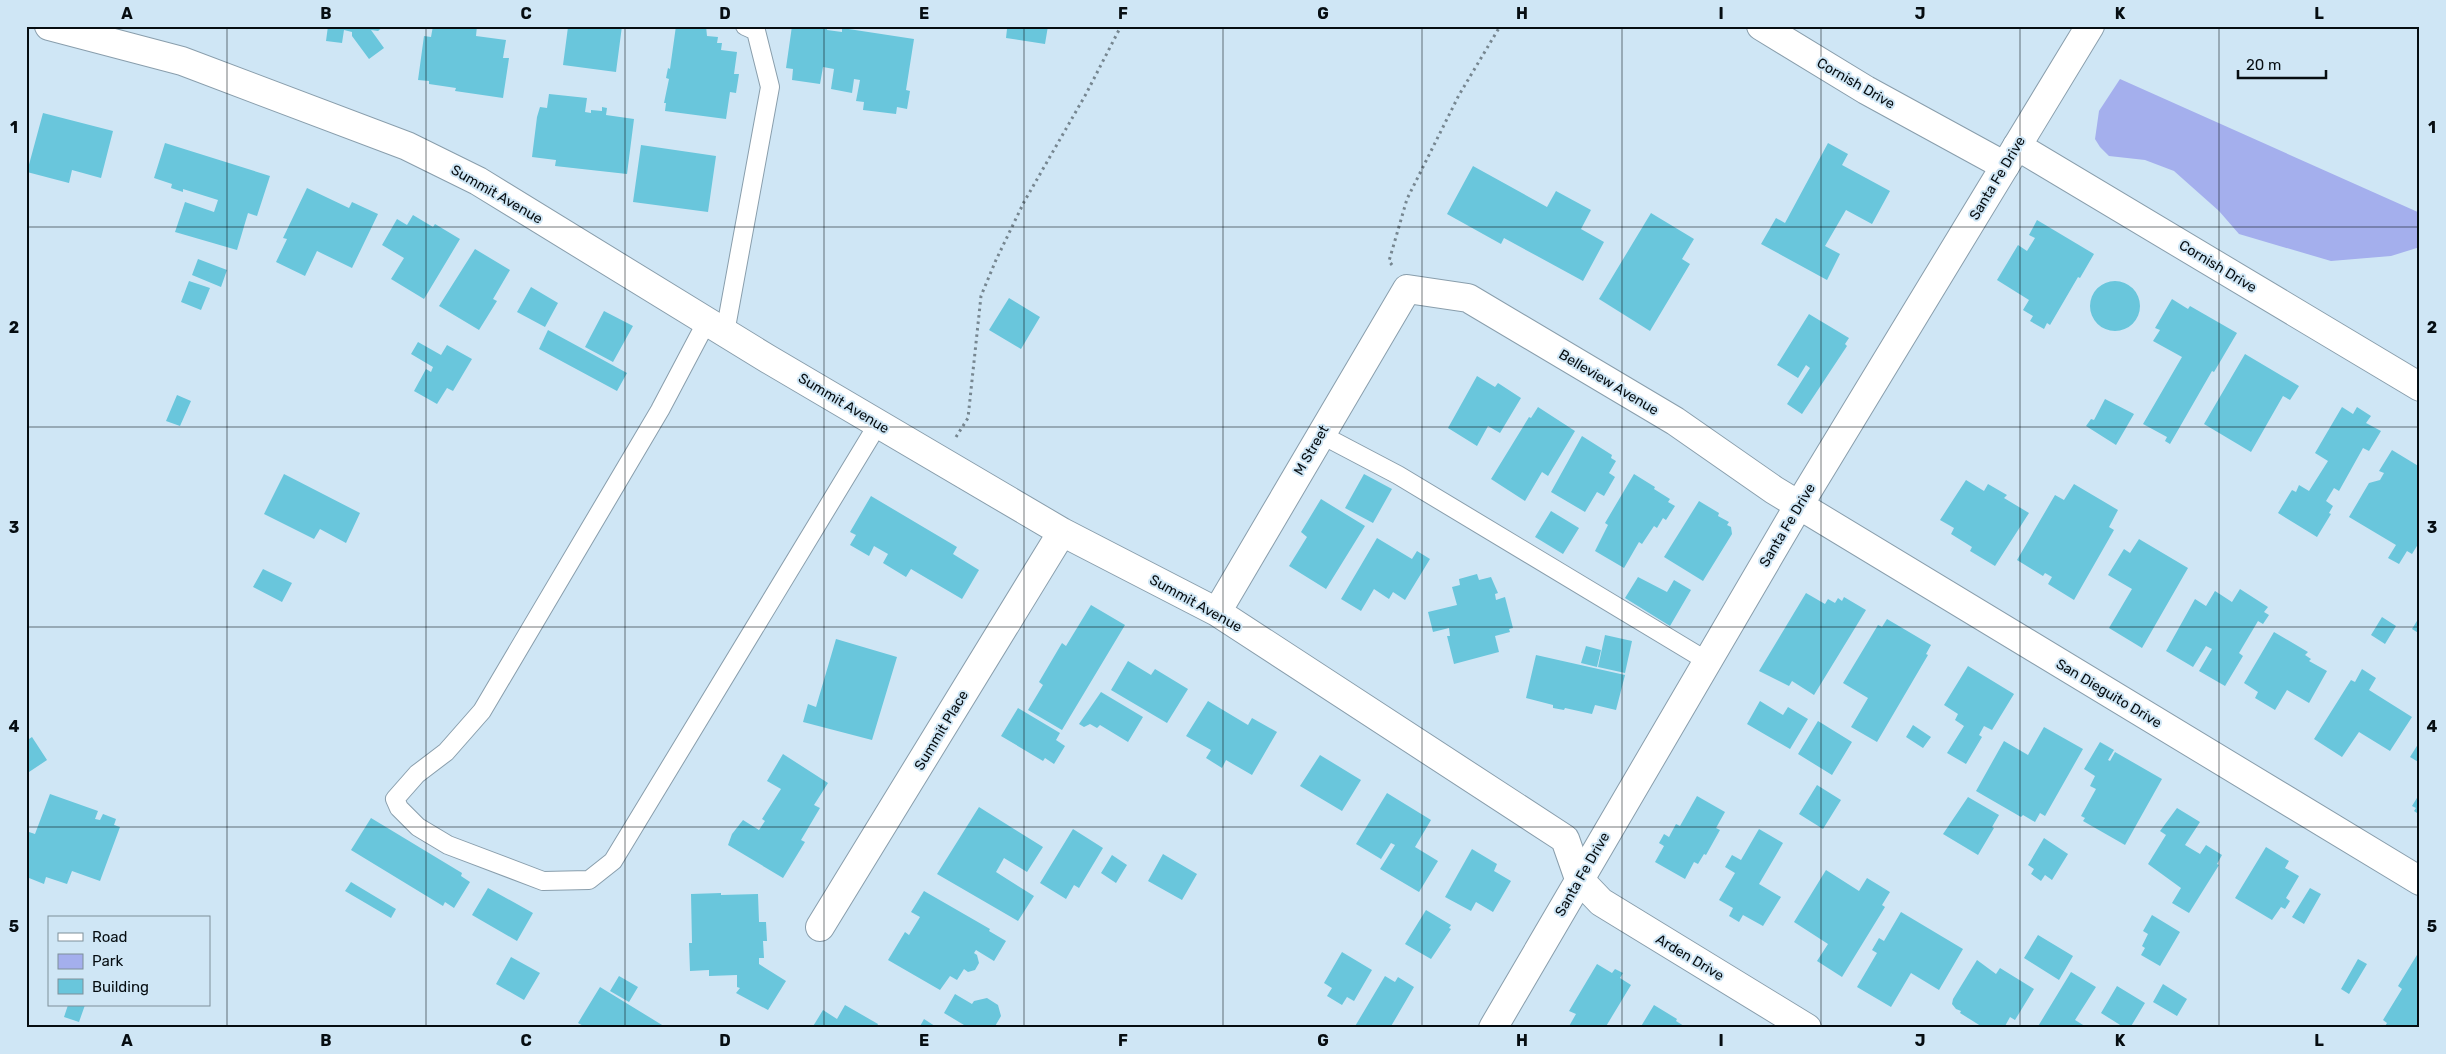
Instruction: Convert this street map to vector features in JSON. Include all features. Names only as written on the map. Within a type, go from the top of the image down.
[{"type":"street","name":"Summit Avenue","points":[[49,26],[182,61],[407,146],[478,180],[716,327],[1062,532],[1217,612],[1565,839],[1579,880]]},
{"type":"street","name":"Cornish Drive","points":[[1761,26],[1866,90],[2011,156],[2420,387]]},
{"type":"street","name":"Santa Fe Drive","points":[[1493,1028],[1799,505],[2090,26]]},
{"type":"street","name":"M Street","points":[[1217,612],[1407,289]]},
{"type":"street","name":"Belleview Avenue","points":[[1407,289],[1468,298],[1675,421],[1766,486],[1799,505]]},
{"type":"street","name":"San Dieguito Drive","points":[[1799,505],[2420,881]]},
{"type":"street","name":"Summit Place","points":[[820,927],[1062,532]]},
{"type":"street","name":"Arden Drive","points":[[1579,880],[1609,907],[1807,1028]]},
{"type":"lane","points":[[745,26],[756,32],[770,88],[716,327],[691,350],[660,410],[482,711],[446,752],[417,774],[395,799],[399,808],[418,827],[448,845],[543,881],[589,880],[613,861],[878,424]]},
{"type":"lane","points":[[1320,434],[1398,475],[1707,661]]},
{"type":"path","points":[[942,461],[968,418],[981,296],[1024,202],[1086,94],[1121,26]]},
{"type":"path","points":[[1407,289],[1389,261],[1406,199],[1459,95],[1500,28],[1497,26]]},
{"type":"green space","points":[[2120,79],[2420,213],[2420,247],[2391,256],[2331,261],[2239,234],[2219,211],[2174,171],[2145,160],[2109,156],[2100,147],[2095,139],[2099,111]]},
{"type":"building","points":[[328,26],[384,26],[378,31],[371,30],[384,48],[369,59],[352,36],[352,32],[344,30],[342,43],[326,41]]},
{"type":"building","points":[[433,26],[477,26],[476,36],[506,40],[503,58],[509,58],[503,98],[455,91],[456,88],[429,84],[429,81],[418,80],[424,36],[431,37]]},
{"type":"building","points":[[580,26],[622,26],[616,72],[563,65],[568,27],[579,28]]},
{"type":"building","points":[[676,26],[706,26],[707,36],[718,37],[717,43],[722,43],[721,50],[737,52],[734,74],[739,74],[736,93],[730,92],[726,119],[665,111],[666,103],[664,103],[669,79],[666,78],[668,68],[670,69]]},
{"type":"building","points":[[792,26],[827,26],[827,30],[842,32],[842,28],[914,39],[906,90],[910,91],[907,109],[897,107],[896,114],[863,110],[864,102],[856,101],[860,80],[854,79],[852,93],[831,89],[834,69],[823,67],[820,84],[792,80],[793,69],[786,68]]},
{"type":"building","points":[[997,26],[1048,26],[1045,44],[1006,38],[1007,29]]},
{"type":"building","points":[[549,94],[587,98],[585,112],[591,113],[591,110],[602,111],[602,107],[607,108],[606,115],[634,119],[627,174],[555,166],[556,160],[532,157],[537,117],[540,107],[547,108]]},
{"type":"building","points":[[43,113],[113,131],[101,178],[72,170],[69,183],[27,172]]},
{"type":"building","points":[[165,143],[270,176],[257,216],[248,213],[237,250],[175,232],[185,202],[214,212],[218,200],[183,189],[183,192],[171,188],[172,184],[154,178]]},
{"type":"building","points":[[1828,143],[1848,154],[1842,165],[1890,191],[1872,224],[1846,210],[1825,246],[1840,254],[1827,280],[1761,244],[1776,218],[1785,223]]},
{"type":"building","points":[[641,145],[716,156],[708,212],[633,202]]},
{"type":"building","points":[[1473,166],[1547,207],[1556,191],[1591,210],[1581,229],[1604,242],[1583,281],[1504,238],[1501,244],[1447,214]]},
{"type":"building","points":[[307,188],[349,208],[352,202],[378,214],[352,268],[317,251],[305,276],[276,262],[287,239],[283,238]]},
{"type":"building","points":[[1651,213],[1694,239],[1682,259],[1690,264],[1650,331],[1599,299]]},
{"type":"building","points":[[413,215],[433,227],[435,224],[460,239],[424,299],[391,279],[404,258],[382,245],[397,219],[407,225]]},
{"type":"building","points":[[2037,220],[2094,254],[2050,325],[2047,323],[2044,329],[2030,321],[2033,316],[2023,310],[2029,300],[1997,280],[2018,245],[2027,251],[2035,238],[2029,235]]},
{"type":"building","points":[[475,249],[510,270],[493,299],[497,301],[479,330],[439,306]]},
{"type":"building","points":[[198,259],[227,270],[221,287],[192,275]]},
{"type":"building","points":[[189,281],[210,288],[201,310],[181,302]]},
{"type":"building","points":[[2110,281],[2120,281],[2133,288],[2140,301],[2140,311],[2133,324],[2120,331],[2110,331],[2101,327],[2094,320],[2090,311],[2090,301],[2094,292],[2101,285]]},
{"type":"building","points":[[531,287],[558,303],[545,327],[517,312]]},
{"type":"building","points":[[1009,298],[1040,317],[1021,349],[989,330]]},
{"type":"building","points":[[2172,299],[2188,309],[2190,306],[2237,333],[2214,372],[2212,371],[2170,444],[2165,441],[2167,437],[2143,424],[2182,357],[2153,341],[2160,330],[2155,328]]},
{"type":"building","points":[[604,311],[633,326],[613,362],[585,347]]},
{"type":"building","points":[[1809,314],[1849,338],[1845,344],[1847,346],[1802,414],[1787,404],[1810,368],[1806,365],[1798,378],[1777,365]]},
{"type":"building","points":[[548,330],[627,373],[617,391],[539,349]]},
{"type":"building","points":[[418,342],[441,355],[447,345],[472,359],[453,391],[447,388],[437,404],[414,391],[426,369],[431,372],[433,367],[411,354]]},
{"type":"building","points":[[2245,354],[2299,386],[2290,400],[2283,396],[2251,452],[2204,424]]},
{"type":"building","points":[[1477,376],[1495,387],[1498,383],[1521,398],[1500,433],[1488,426],[1477,446],[1448,428]]},
{"type":"building","points":[[177,395],[191,401],[180,426],[166,421]]},
{"type":"building","points":[[2105,399],[2134,414],[2116,445],[2086,426],[2091,419],[2094,420]]},
{"type":"building","points":[[1538,407],[1575,431],[1548,476],[1542,472],[1525,501],[1491,479],[1529,417],[1531,418]]},
{"type":"building","points":[[2342,407],[2353,414],[2357,407],[2371,416],[2366,423],[2381,431],[2369,451],[2363,448],[2339,491],[2334,488],[2326,501],[2333,506],[2329,513],[2331,514],[2317,537],[2278,513],[2292,490],[2296,492],[2299,485],[2309,491],[2328,461],[2315,453]]},
{"type":"building","points":[[1582,436],[1612,455],[1611,458],[1616,461],[1609,473],[1615,477],[1604,496],[1597,492],[1585,512],[1551,492]]},
{"type":"building","points":[[2392,450],[2420,467],[2420,541],[2412,554],[2407,551],[2399,564],[2388,558],[2396,545],[2349,517],[2369,483],[2380,480],[2384,473],[2379,471]]},
{"type":"building","points":[[284,474],[360,513],[346,543],[320,529],[314,539],[264,514]]},
{"type":"building","points":[[1364,474],[1392,489],[1373,523],[1345,508]]},
{"type":"building","points":[[1634,474],[1655,487],[1654,489],[1670,499],[1668,502],[1675,506],[1666,520],[1663,518],[1657,528],[1654,526],[1642,544],[1639,542],[1624,568],[1595,551],[1608,525],[1605,523]]},
{"type":"building","points":[[1966,480],[1984,491],[1988,484],[2007,495],[2004,498],[2029,513],[1995,566],[1970,551],[1972,547],[1951,534],[1954,528],[1940,520]]},
{"type":"building","points":[[2074,484],[2118,510],[2109,527],[2114,530],[2074,600],[2048,584],[2052,577],[2045,573],[2043,576],[2017,560],[2055,495],[2064,500]]},
{"type":"building","points":[[871,496],[957,547],[953,554],[979,570],[962,599],[911,569],[906,577],[883,563],[888,554],[874,546],[869,556],[850,545],[856,535],[850,532]]},
{"type":"building","points":[[1321,499],[1365,526],[1326,589],[1289,566],[1307,537],[1301,532]]},
{"type":"building","points":[[1699,501],[1719,513],[1718,516],[1729,522],[1727,525],[1731,527],[1732,534],[1703,581],[1664,557]]},
{"type":"building","points":[[1551,511],[1579,528],[1563,554],[1535,537]]},
{"type":"building","points":[[1377,538],[1412,559],[1417,551],[1430,559],[1405,600],[1393,592],[1389,599],[1374,589],[1361,611],[1341,599]]},
{"type":"building","points":[[2139,539],[2188,568],[2142,648],[2109,628],[2132,589],[2108,575],[2124,549],[2130,553]]},
{"type":"building","points":[[263,569],[292,583],[282,602],[253,587]]},
{"type":"building","points":[[1477,574],[1479,580],[1491,577],[1498,593],[1495,594],[1496,600],[1505,597],[1513,628],[1509,629],[1510,632],[1495,636],[1499,652],[1454,664],[1447,636],[1450,636],[1449,628],[1433,632],[1428,612],[1457,605],[1452,587],[1460,585],[1459,579]]},
{"type":"building","points":[[1638,577],[1667,592],[1674,580],[1691,590],[1670,626],[1625,598]]},
{"type":"building","points":[[2240,589],[2268,607],[2264,612],[2269,615],[2263,624],[2258,621],[2239,653],[2243,656],[2225,686],[2199,671],[2212,649],[2206,646],[2193,667],[2166,651],[2195,599],[2206,606],[2215,591],[2232,602]]},
{"type":"building","points":[[1806,593],[1825,604],[1828,599],[1835,603],[1838,598],[1842,601],[1844,597],[1866,610],[1814,695],[1792,681],[1789,686],[1759,671]]},
{"type":"building","points":[[1091,605],[1125,625],[1062,730],[1028,710],[1043,685],[1039,682],[1062,643],[1066,646]]},
{"type":"building","points":[[2420,616],[2420,634],[2412,629]]},
{"type":"building","points":[[2382,617],[2396,626],[2385,644],[2371,635]]},
{"type":"building","points":[[1887,619],[1931,645],[1926,654],[1928,655],[1877,742],[1851,727],[1868,698],[1843,683],[1878,625],[1882,627]]},
{"type":"building","points":[[2274,632],[2308,652],[2305,655],[2311,659],[2309,661],[2327,671],[2309,703],[2287,690],[2275,710],[2255,698],[2258,692],[2244,683]]},
{"type":"building","points":[[1605,635],[1632,641],[1625,673],[1598,667]]},
{"type":"building","points":[[836,639],[897,657],[872,740],[803,722],[808,704],[816,707]]},
{"type":"building","points":[[1586,646],[1601,650],[1597,667],[1581,663]]},
{"type":"building","points":[[1536,655],[1625,675],[1616,710],[1595,705],[1592,714],[1565,708],[1564,710],[1553,708],[1553,705],[1526,698]]},
{"type":"building","points":[[1128,661],[1151,675],[1155,669],[1188,689],[1167,723],[1111,690]]},
{"type":"building","points":[[1968,666],[2014,694],[1992,730],[1984,726],[1979,735],[1982,737],[1966,764],[1947,753],[1964,726],[1955,720],[1958,714],[1944,705]]},
{"type":"building","points":[[2362,669],[2376,678],[2369,690],[2412,717],[2390,751],[2359,732],[2342,757],[2314,739],[2351,680],[2355,682]]},
{"type":"building","points":[[1101,692],[1143,717],[1128,742],[1100,725],[1097,728],[1090,724],[1084,727],[1079,724]]},
{"type":"building","points":[[1208,701],[1248,725],[1252,718],[1277,732],[1252,775],[1226,760],[1222,768],[1206,758],[1211,750],[1186,736]]},
{"type":"building","points":[[1760,701],[1783,715],[1788,707],[1808,719],[1790,749],[1747,724]]},
{"type":"building","points":[[1018,708],[1060,733],[1056,740],[1065,746],[1054,764],[1045,758],[1043,761],[1001,736]]},
{"type":"building","points":[[1818,721],[1852,742],[1832,775],[1798,754]]},
{"type":"building","points":[[1913,725],[1931,737],[1923,748],[1906,737]]},
{"type":"building","points":[[2044,727],[2083,749],[2045,816],[2040,813],[2035,822],[2023,815],[2021,817],[1976,791],[2004,741],[2028,755]]},
{"type":"building","points":[[32,737],[47,760],[26,774],[26,741]]},
{"type":"building","points":[[2420,741],[2420,763],[2410,757]]},
{"type":"building","points":[[2100,742],[2114,750],[2108,760],[2110,761],[2115,752],[2162,779],[2125,845],[2083,821],[2085,818],[2081,816],[2096,789],[2090,786],[2095,776],[2084,769]]},
{"type":"building","points":[[783,754],[828,783],[814,805],[820,808],[801,840],[805,842],[783,878],[728,845],[732,834],[743,820],[759,830],[765,821],[762,819],[781,789],[767,781]]},
{"type":"building","points":[[1320,755],[1361,780],[1342,811],[1300,786]]},
{"type":"building","points":[[1817,785],[1841,800],[1823,829],[1799,814]]},
{"type":"building","points":[[1387,793],[1431,820],[1415,847],[1438,861],[1419,892],[1380,869],[1395,845],[1391,843],[1381,859],[1356,844]]},
{"type":"building","points":[[2420,793],[2420,815],[2414,811],[2416,808],[2412,806]]},
{"type":"building","points":[[50,794],[98,811],[95,819],[100,820],[103,814],[116,819],[114,825],[120,827],[100,881],[72,871],[67,884],[46,877],[44,884],[29,878],[26,885],[26,831],[35,834]]},
{"type":"building","points":[[1697,796],[1725,812],[1716,828],[1720,830],[1706,855],[1704,854],[1698,864],[1694,862],[1685,879],[1655,862],[1664,846],[1659,843],[1664,834],[1669,837],[1676,824],[1680,826]]},
{"type":"building","points":[[1968,797],[1999,815],[1992,827],[1994,828],[1978,855],[1943,834]]},
{"type":"building","points":[[979,807],[1043,847],[1027,872],[1004,858],[996,872],[1034,896],[1018,921],[937,874]]},
{"type":"building","points":[[2177,808],[2200,822],[2185,845],[2200,854],[2206,845],[2222,855],[2217,864],[2219,865],[2189,913],[2172,903],[2181,888],[2148,864],[2166,835],[2160,831]]},
{"type":"building","points":[[371,818],[462,873],[461,876],[470,882],[454,908],[445,902],[443,906],[351,850]]},
{"type":"building","points":[[1073,829],[1103,848],[1079,888],[1074,885],[1066,899],[1040,883]]},
{"type":"building","points":[[1759,829],[1783,843],[1759,884],[1781,897],[1763,926],[1743,915],[1739,922],[1729,916],[1733,908],[1719,900],[1735,873],[1725,867],[1732,855],[1741,860]]},
{"type":"building","points":[[2044,838],[2068,854],[2052,880],[2045,875],[2041,881],[2031,874],[2034,869],[2028,865]]},
{"type":"building","points":[[2266,847],[2289,861],[2285,868],[2299,876],[2286,898],[2290,901],[2285,909],[2281,907],[2272,920],[2235,898]]},
{"type":"building","points":[[1472,849],[1497,864],[1494,871],[1511,881],[1493,912],[1476,902],[1471,911],[1445,897]]},
{"type":"building","points":[[1163,854],[1197,874],[1182,900],[1148,881]]},
{"type":"building","points":[[1112,855],[1127,865],[1116,883],[1101,873]]},
{"type":"building","points":[[1826,870],[1859,891],[1867,878],[1890,892],[1882,905],[1885,907],[1842,977],[1817,961],[1828,944],[1794,922]]},
{"type":"building","points":[[351,882],[396,909],[391,918],[345,891]]},
{"type":"building","points":[[488,888],[533,913],[517,941],[472,915]]},
{"type":"building","points":[[2310,888],[2321,894],[2304,924],[2292,917]]},
{"type":"building","points":[[924,891],[990,929],[989,931],[1006,941],[994,961],[976,950],[974,953],[977,955],[979,963],[975,970],[968,972],[964,969],[957,980],[950,976],[940,990],[888,960],[905,932],[909,935],[920,917],[911,912]]},
{"type":"building","points":[[721,893],[721,895],[758,894],[759,922],[766,922],[767,941],[763,941],[764,958],[759,958],[759,964],[786,981],[768,1010],[736,993],[740,988],[737,987],[737,975],[709,976],[709,970],[690,971],[689,943],[692,943],[691,894]]},
{"type":"building","points":[[1426,910],[1451,925],[1449,928],[1451,929],[1431,959],[1405,944]]},
{"type":"building","points":[[1901,912],[1963,949],[1939,990],[1911,973],[1891,1007],[1857,987],[1877,953],[1872,950],[1879,938],[1884,941]]},
{"type":"building","points":[[2152,915],[2180,932],[2160,966],[2141,955],[2145,948],[2142,946],[2148,934],[2143,931]]},
{"type":"building","points":[[2038,935],[2073,956],[2059,980],[2024,958]]},
{"type":"building","points":[[2420,950],[2420,1028],[2384,1028],[2387,1023],[2383,1020],[2402,989],[2398,986]]},
{"type":"building","points":[[1342,952],[1372,970],[1354,1001],[1347,997],[1342,1005],[1327,996],[1332,988],[1324,983]]},
{"type":"building","points":[[511,957],[540,973],[524,1000],[496,984]]},
{"type":"building","points":[[2358,959],[2367,964],[2349,994],[2341,989]]},
{"type":"building","points":[[1977,960],[1996,974],[2000,968],[2034,989],[2015,1020],[2010,1017],[2004,1028],[1984,1028],[1960,1013],[1961,1011],[1952,1004],[1953,999]]},
{"type":"building","points":[[1597,964],[1612,973],[1615,969],[1623,973],[1620,978],[1631,985],[1605,1028],[1568,1028],[1576,1014],[1569,1011]]},
{"type":"building","points":[[2071,972],[2096,987],[2075,1020],[2088,1028],[2037,1028]]},
{"type":"building","points":[[619,976],[638,987],[629,1002],[610,991]]},
{"type":"building","points":[[1385,976],[1395,982],[1398,977],[1414,987],[1390,1028],[1354,1028]]},
{"type":"building","points":[[2163,984],[2187,999],[2177,1016],[2153,1002]]},
{"type":"building","points":[[2117,986],[2145,1003],[2130,1028],[2125,1028],[2101,1013]]},
{"type":"building","points":[[600,987],[667,1028],[587,1028],[578,1023]]},
{"type":"building","points":[[955,994],[972,1004],[974,1001],[987,998],[998,1005],[1001,1016],[994,1028],[969,1028],[944,1013]]},
{"type":"building","points":[[845,1005],[878,1024],[876,1028],[812,1028],[823,1010],[837,1019]]},
{"type":"building","points":[[1654,1005],[1677,1019],[1676,1021],[1684,1026],[1682,1028],[1640,1028]]},
{"type":"building","points":[[68,1006],[85,1006],[79,1022],[64,1017]]},
{"type":"building","points":[[924,1019],[938,1028],[919,1028]]}]
